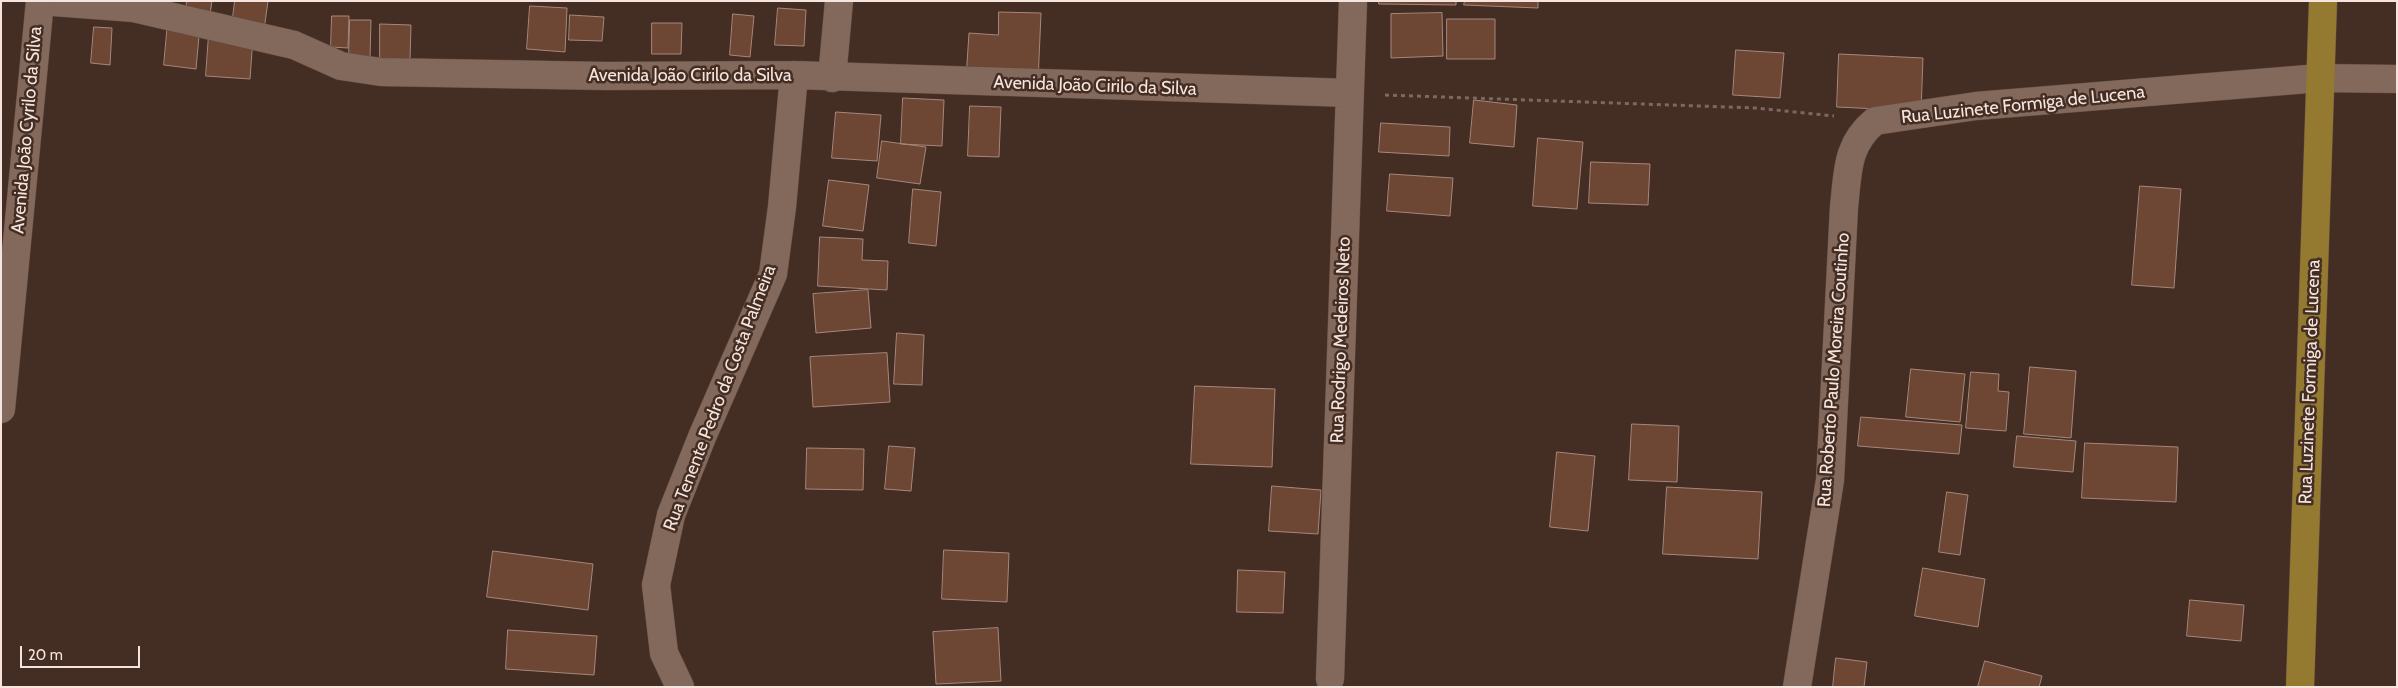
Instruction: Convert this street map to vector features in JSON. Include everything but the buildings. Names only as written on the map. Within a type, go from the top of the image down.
[{"type":"main road","name":"Rua Luzinete Formiga de Lucena","points":[[2300,687],[2324,1]]},
{"type":"street","name":"Avenida João Cirilo da Silva","points":[[40,1],[134,8],[294,46],[341,66],[381,72],[606,76],[794,75],[832,78],[1350,94]]},
{"type":"street","name":"Avenida João Cyrilo da Silva","points":[[1,409],[40,1]]},
{"type":"street","points":[[832,78],[839,1]]},
{"type":"street","name":"Rua Rodrigo Medeiros Neto","points":[[1330,679],[1353,1]]},
{"type":"street","name":"Rua Tenente Pedro da Costa Palmeira","points":[[680,687],[664,653],[656,585],[671,515],[702,436],[772,274],[782,207],[794,75]]},
{"type":"street","name":"Rua Luzinete Formiga de Lucena","points":[[1874,121],[1976,106],[2320,78],[2397,79]]},
{"type":"street","name":"Rua Roberto Paulo Moreira Coutinho","points":[[1797,687],[1830,480],[1848,163],[1862,132],[1874,121]]},
{"type":"path","points":[[1350,94],[1756,108],[1874,121]]}]
